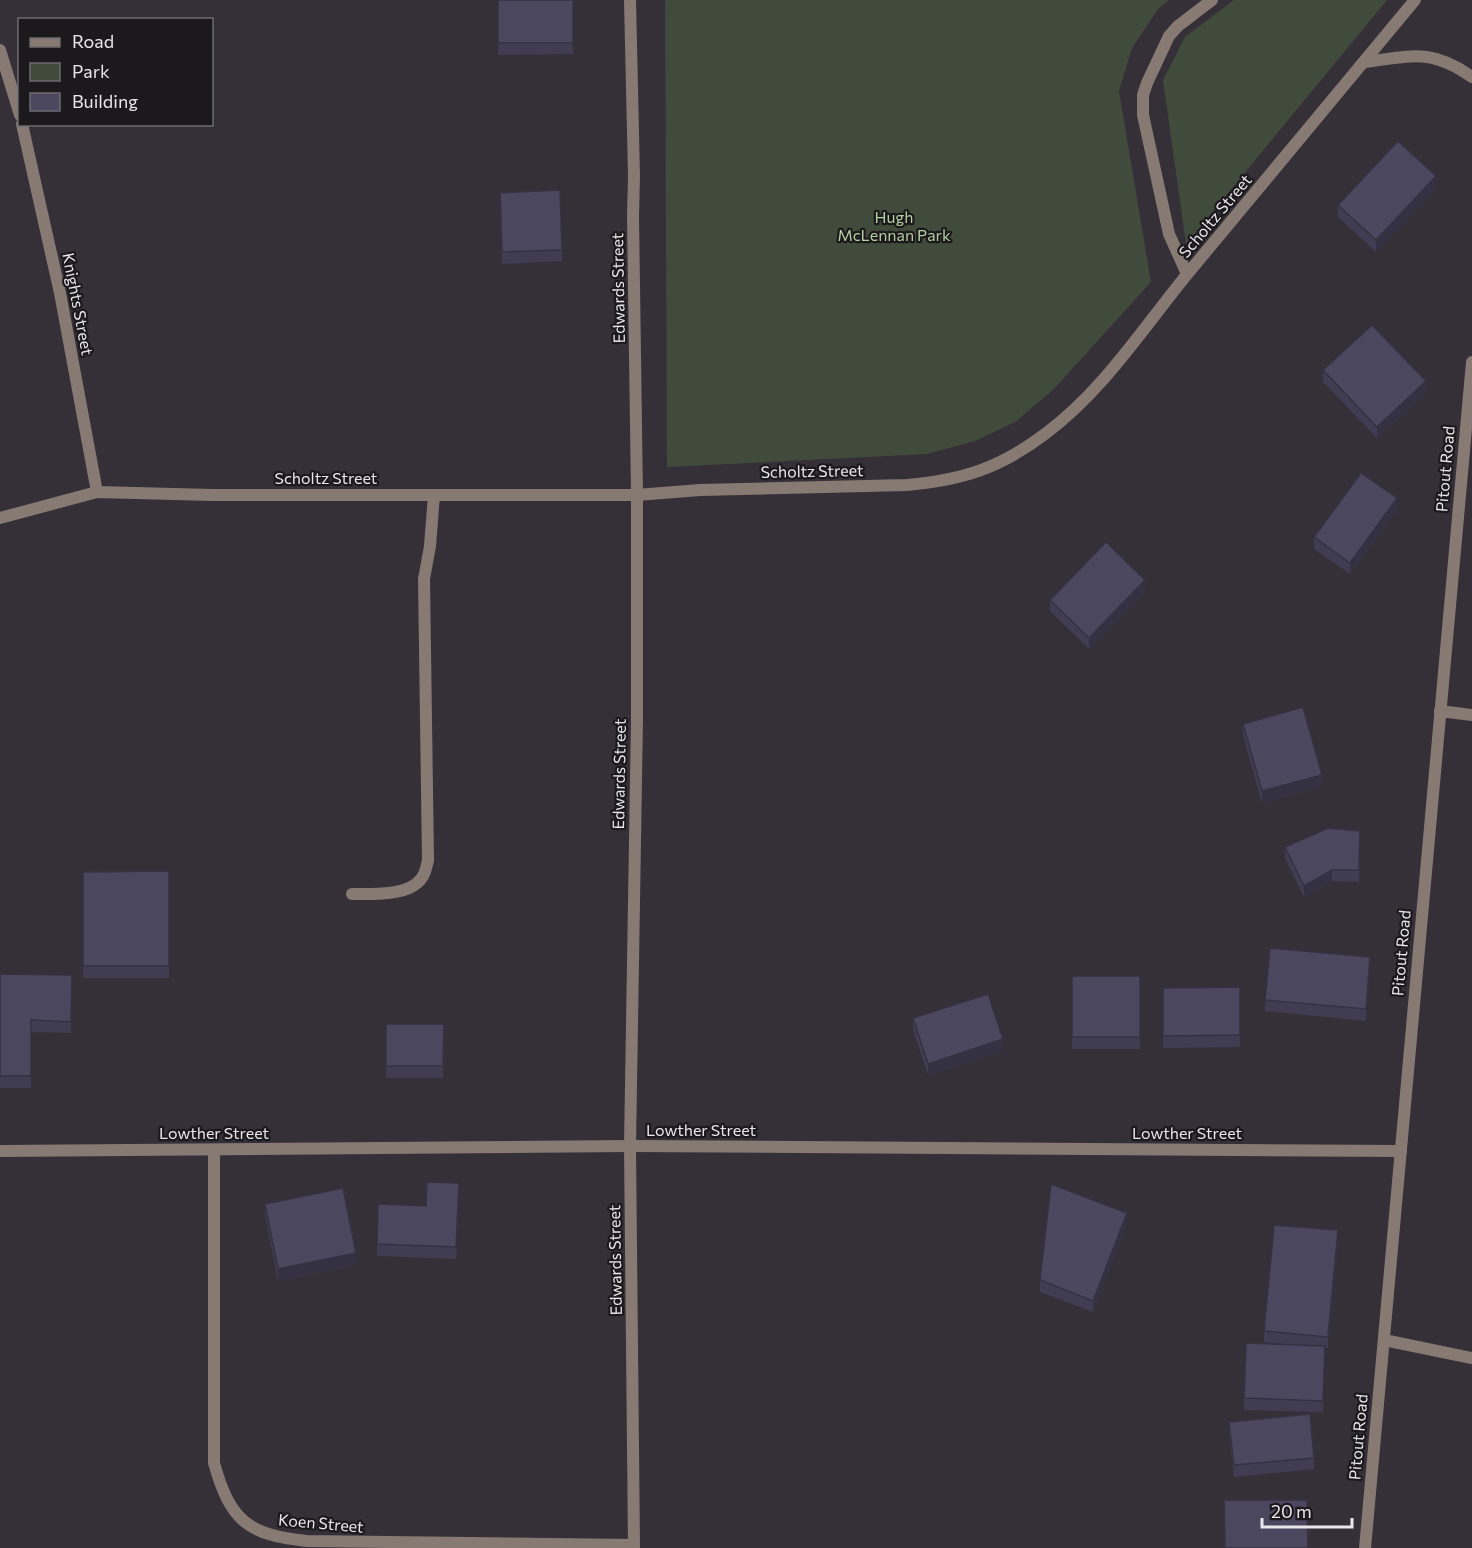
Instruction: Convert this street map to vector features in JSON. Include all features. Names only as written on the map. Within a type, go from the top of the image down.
[{"type":"street","name":"Edwards Street","points":[[630,0],[637,495],[637,707],[630,1146],[634,1546]]},
{"type":"street","points":[[1187,274],[1169,234],[1143,115],[1143,95],[1168,36],[1212,0]]},
{"type":"street","name":"Scholtz Street","points":[[0,518],[97,492],[212,495],[637,495],[700,490],[908,485],[960,477],[987,469],[1045,434],[1099,386],[1187,274],[1415,0]]},
{"type":"street","points":[[0,50],[18,109]]},
{"type":"street","points":[[1365,62],[1417,55],[1442,59],[1472,77]]},
{"type":"street","name":"Knights Street","points":[[22,126],[60,293],[97,492]]},
{"type":"street","name":"Pitout Road","points":[[1365,1548],[1472,362]]},
{"type":"street","points":[[352,894],[392,894],[412,885],[424,876],[428,860],[424,579],[430,546],[434,495]]},
{"type":"street","points":[[1440,711],[1472,715]]},
{"type":"street","name":"Lowther Street","points":[[0,1151],[630,1146],[1401,1150]]},
{"type":"street","name":"Koen Street","points":[[214,1150],[214,1462],[224,1495],[245,1522],[276,1538],[307,1541],[634,1546]]},
{"type":"street","points":[[1384,1340],[1472,1358]]},
{"type":"green space","name":"Hugh McLennan Park","points":[[665,0],[1169,0],[1158,9],[1132,48],[1119,91],[1151,282],[1053,390],[1015,422],[975,441],[927,454],[667,467]]},
{"type":"green space","points":[[1234,0],[1387,0],[1186,244],[1163,80],[1185,37]]},
{"type":"building","points":[[498,0],[573,0],[573,43],[498,43]]},
{"type":"building","points":[[1398,141],[1436,176],[1376,240],[1338,205]]},
{"type":"building","points":[[560,190],[562,250],[502,252],[500,193]]},
{"type":"building","points":[[1372,325],[1426,381],[1377,427],[1323,370]]},
{"type":"building","points":[[1361,473],[1397,498],[1350,563],[1314,537]]},
{"type":"building","points":[[1106,542],[1145,580],[1089,638],[1050,600]]},
{"type":"building","points":[[1303,707],[1322,775],[1262,791],[1243,724]]},
{"type":"building","points":[[1328,828],[1360,831],[1359,870],[1332,870],[1304,886],[1285,847]]},
{"type":"building","points":[[169,871],[169,966],[83,966],[83,872]]},
{"type":"building","points":[[1270,948],[1370,957],[1366,1009],[1265,1000]]},
{"type":"building","points":[[0,974],[72,975],[71,1022],[31,1020],[31,1076],[0,1076]]},
{"type":"building","points":[[1072,976],[1140,976],[1140,1037],[1072,1037]]},
{"type":"building","points":[[1240,987],[1240,1035],[1163,1036],[1163,988]]},
{"type":"building","points":[[988,994],[1003,1039],[928,1064],[913,1018]]},
{"type":"building","points":[[386,1024],[444,1024],[443,1066],[386,1066]]},
{"type":"building","points":[[427,1182],[459,1183],[456,1247],[377,1244],[378,1204],[426,1206]]},
{"type":"building","points":[[1051,1184],[1127,1213],[1093,1301],[1040,1280]]},
{"type":"building","points":[[343,1188],[356,1253],[278,1269],[265,1204]]},
{"type":"building","points":[[1274,1225],[1338,1230],[1328,1337],[1264,1331]]},
{"type":"building","points":[[1246,1343],[1325,1346],[1323,1401],[1244,1398]]},
{"type":"building","points":[[1310,1414],[1314,1458],[1234,1465],[1229,1422]]},
{"type":"building","points":[[1224,1500],[1307,1500],[1308,1548],[1225,1548]]}]
